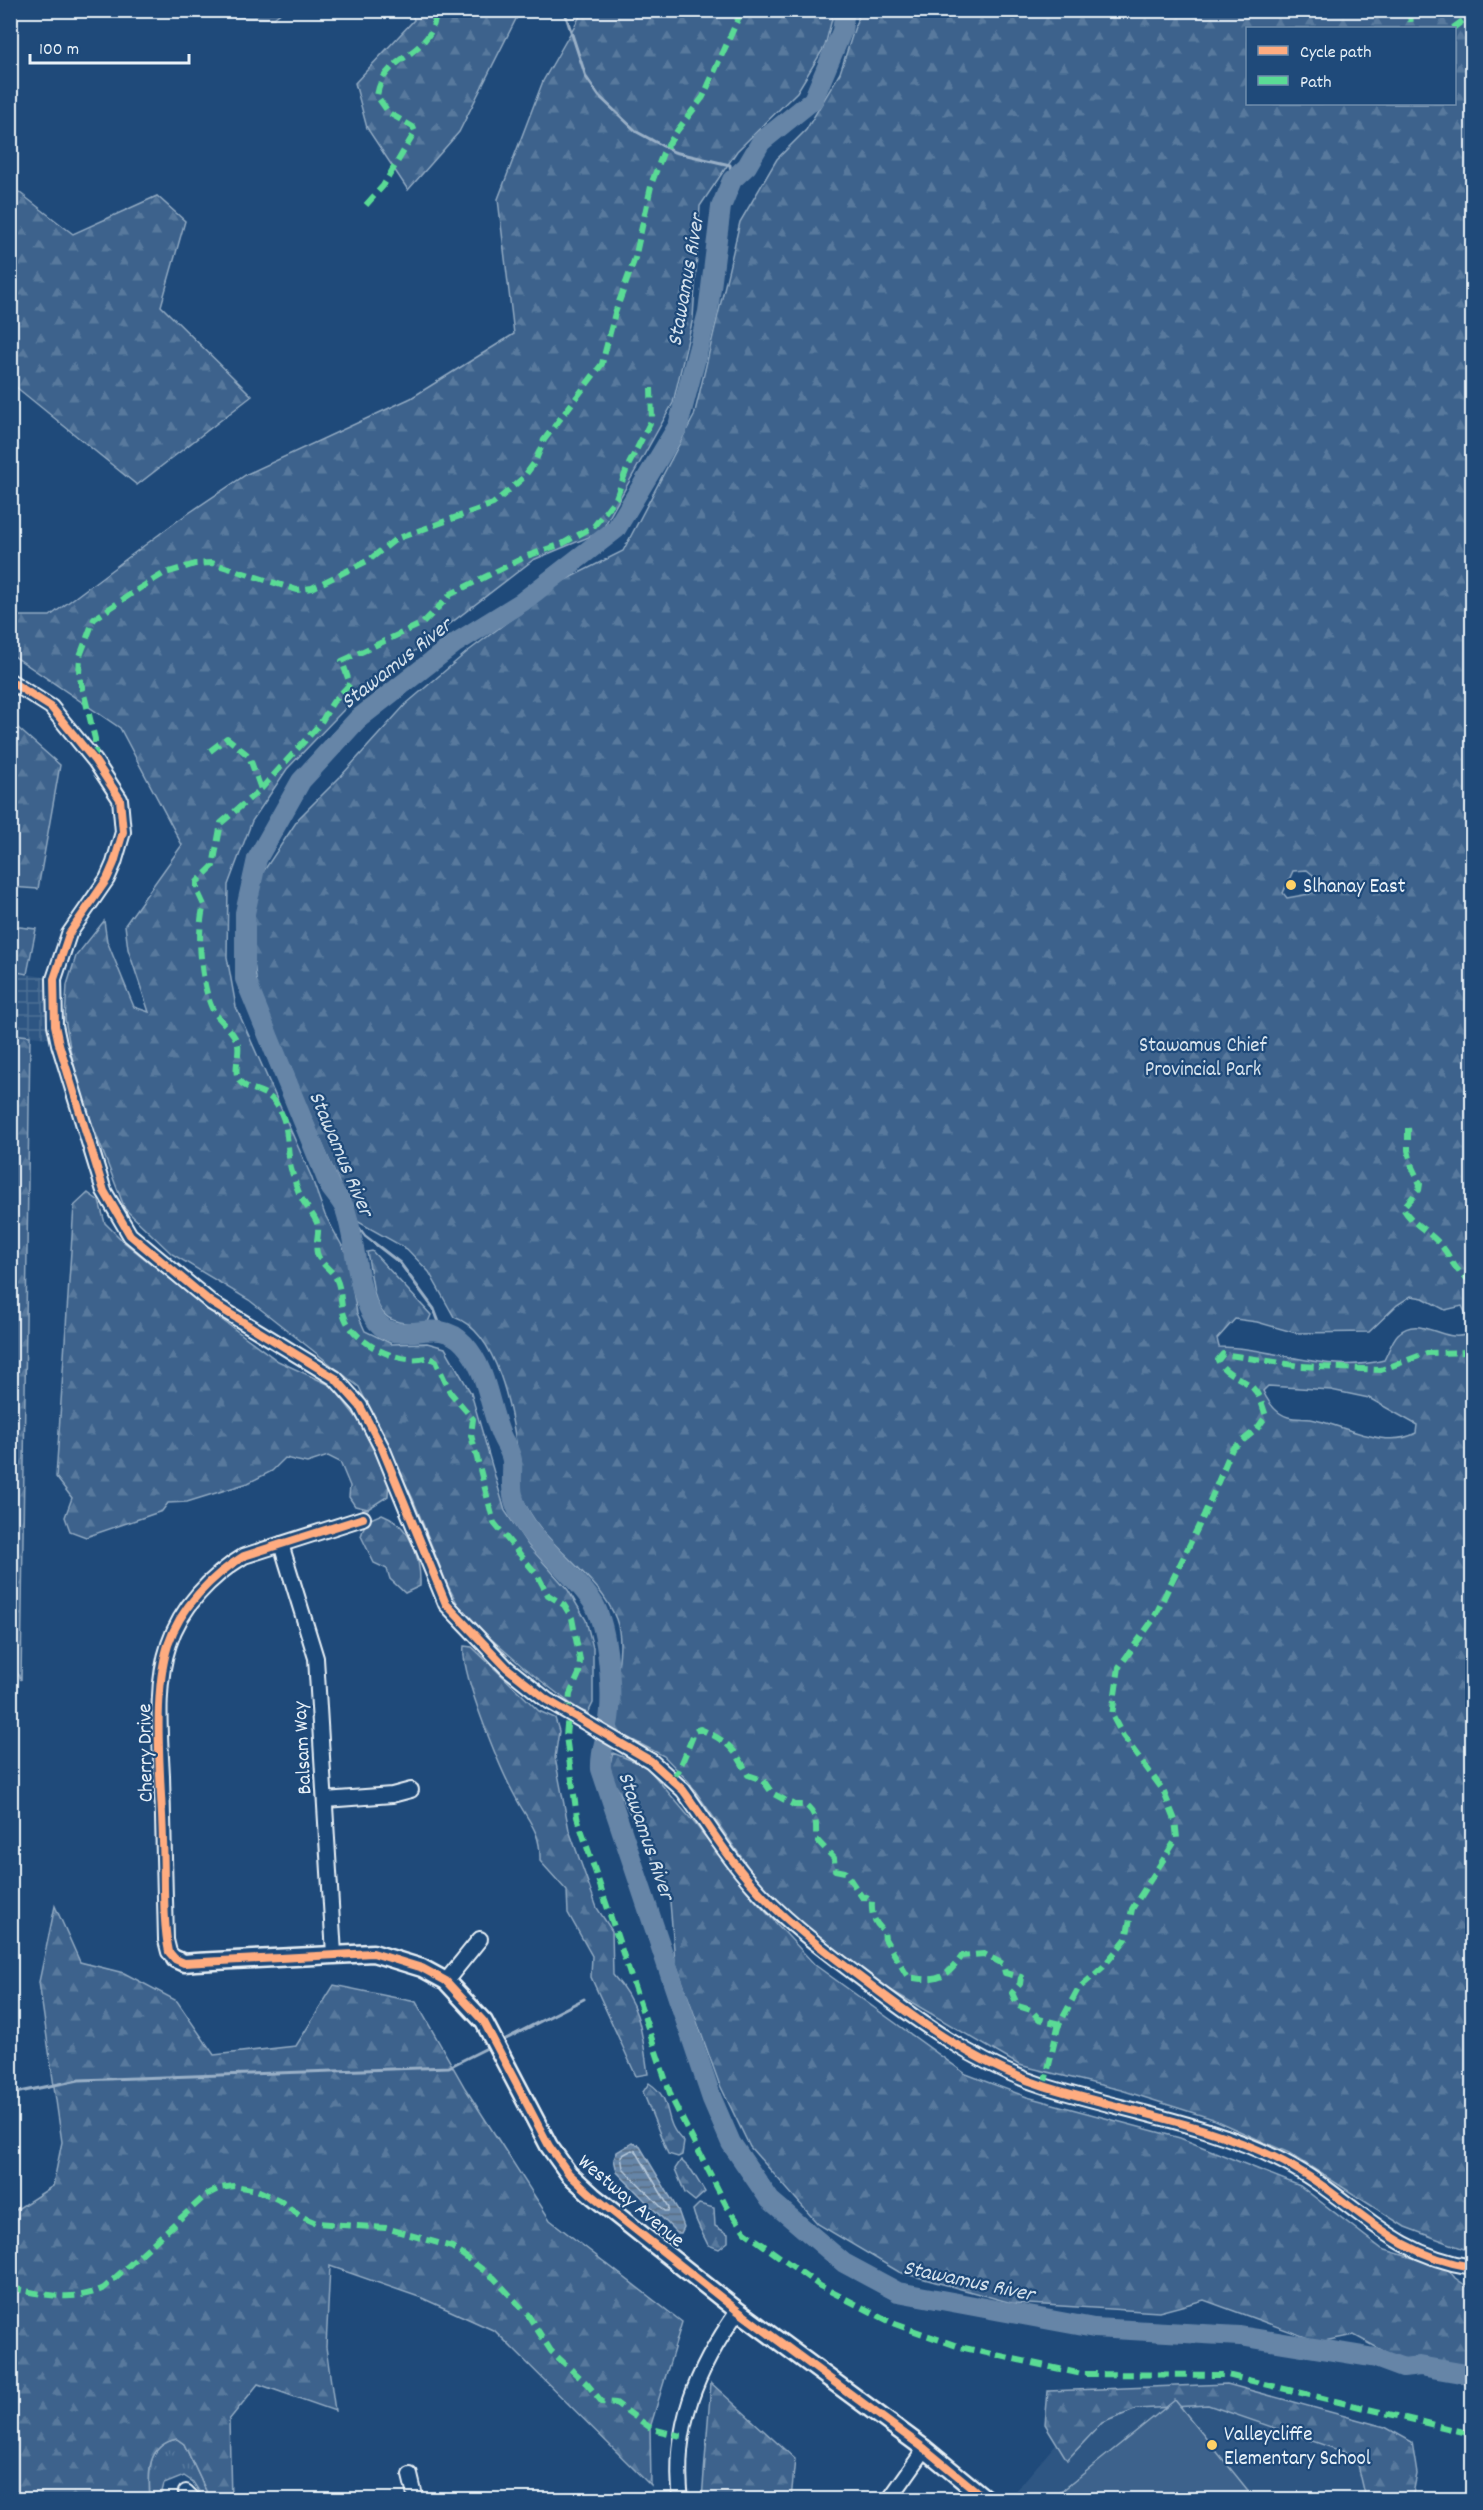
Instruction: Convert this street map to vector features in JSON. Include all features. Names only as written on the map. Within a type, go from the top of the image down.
[{"type":"street","points":[[10,681],[51,707],[95,761],[120,799],[123,832],[114,863],[100,889],[69,934],[54,979],[55,1025],[72,1094],[104,1191],[115,1214],[130,1235],[212,1303],[335,1378],[360,1406],[382,1448],[446,1604],[507,1668],[548,1700],[651,1761],[683,1790],[750,1883],[818,1947],[891,2001],[969,2052],[1002,2070],[1044,2086],[1198,2130],[1283,2162],[1317,2183],[1391,2238],[1445,2262],[1473,2267]]},
{"type":"street","name":"Cherry Drive","points":[[175,1959],[169,1952],[166,1940],[160,1712],[168,1646],[178,1621],[194,1599],[228,1566],[244,1556],[363,1518]]},
{"type":"street","name":"Balsam Way","points":[[281,1544],[316,1658],[334,1954]]},
{"type":"street","points":[[325,1800],[392,1795],[411,1790]]},
{"type":"street","points":[[446,1981],[480,1939]]},
{"type":"street","name":"Westway Avenue","points":[[175,1959],[184,1963],[373,1953],[391,1957],[446,1981],[484,2022],[549,2146],[569,2174],[593,2196],[738,2311],[925,2449],[987,2499]]},
{"type":"street","points":[[681,2499],[681,2436],[689,2400],[711,2353],[738,2311]]},
{"type":"street","points":[[890,2499],[925,2449]]},
{"type":"street","points":[[410,2475],[416,2499]]},
{"type":"shaded area","points":[[10,971],[54,979],[49,1038],[11,1034]]},
{"type":"shaded area","name":"Valleycliffe Elementary School","points":[[1086,2387],[1310,2421],[1403,2458],[1402,2499],[1008,2500],[1067,2431]]},
{"type":"green space","points":[[104,10],[283,11],[274,18],[105,14]]},
{"type":"green space","points":[[411,11],[520,11],[459,132],[408,190],[367,128],[355,83],[414,20]]},
{"type":"green space","points":[[583,11],[834,11],[825,46],[797,92],[737,151],[700,206],[693,318],[673,403],[601,532],[533,560],[360,693],[287,769],[252,821],[228,885],[227,957],[236,1007],[311,1176],[325,1215],[346,1253],[357,1313],[365,1331],[392,1344],[427,1343],[445,1348],[471,1393],[505,1511],[528,1545],[568,1590],[586,1620],[593,1648],[593,1703],[588,1713],[579,1710],[523,1667],[463,1614],[447,1584],[413,1499],[359,1387],[249,1300],[172,1254],[125,1209],[76,1082],[65,1019],[67,985],[76,956],[104,921],[107,941],[134,1007],[149,1012],[128,949],[125,925],[182,845],[120,728],[11,654],[10,616],[50,616],[177,521],[247,474],[411,398],[514,334],[498,199],[543,81]]},
{"type":"green space","name":"Stawamus Chief Provincial Park","points":[[860,11],[1472,11],[1472,2252],[1405,2227],[1289,2153],[1210,2118],[1121,2090],[1019,2065],[887,1988],[819,1940],[758,1881],[689,1782],[664,1756],[617,1732],[620,1641],[616,1619],[596,1587],[554,1544],[530,1513],[521,1491],[518,1455],[507,1397],[492,1357],[482,1339],[469,1326],[454,1317],[429,1272],[407,1249],[355,1220],[258,994],[249,921],[261,875],[299,818],[341,776],[406,704],[467,652],[559,583],[623,551],[694,416],[740,222],[777,159],[806,130],[840,73]],"holes":[[[1307,870],[1313,875],[1318,888],[1309,894],[1287,898],[1283,893],[1293,871]],[[1411,1296],[1423,1298],[1445,1310],[1462,1306],[1468,1318],[1465,1335],[1447,1335],[1422,1327],[1406,1329],[1398,1334],[1384,1360],[1363,1364],[1322,1362],[1240,1348],[1219,1347],[1217,1339],[1235,1319],[1257,1322],[1296,1333],[1369,1332],[1397,1305]],[[1268,1386],[1331,1390],[1369,1398],[1417,1425],[1416,1433],[1404,1438],[1378,1438],[1311,1419],[1288,1417],[1272,1407],[1263,1391]]]},
{"type":"green space","points":[[11,186],[73,234],[157,196],[185,221],[161,306],[252,396],[137,485],[11,383]]},
{"type":"green space","points":[[10,721],[60,765],[38,889],[11,887]]},
{"type":"green space","points":[[11,926],[36,929],[27,974],[11,971]]},
{"type":"green space","points":[[11,1034],[30,1036],[21,1680],[10,1657]]},
{"type":"green space","points":[[88,1193],[99,1201],[105,1223],[125,1243],[222,1320],[278,1361],[332,1386],[360,1422],[389,1479],[388,1496],[368,1509],[355,1506],[349,1497],[350,1486],[340,1462],[328,1456],[307,1463],[285,1458],[272,1471],[248,1483],[187,1502],[168,1503],[162,1511],[86,1537],[70,1531],[65,1517],[72,1498],[56,1477],[74,1206]]},
{"type":"green space","points":[[372,1251],[431,1315],[428,1322],[395,1321],[379,1307],[367,1252]]},
{"type":"green space","points":[[382,1514],[392,1519],[407,1534],[419,1564],[420,1586],[405,1593],[390,1579],[387,1569],[374,1563],[361,1536],[366,1521]]},
{"type":"green space","points":[[464,1646],[472,1647],[539,1711],[555,1718],[559,1731],[555,1758],[569,1830],[597,1908],[612,1931],[613,1975],[635,2009],[642,2033],[648,2074],[636,2076],[591,1977],[592,1956],[568,1913],[567,1891],[540,1861],[536,1834],[509,1785],[483,1722],[468,1677]]},
{"type":"green space","points":[[613,1753],[646,1766],[696,1825],[751,1896],[815,1965],[966,2074],[1027,2097],[1180,2138],[1300,2186],[1382,2249],[1447,2268],[1455,2278],[1472,2290],[1472,2369],[1400,2360],[1354,2335],[1319,2342],[1204,2300],[1159,2312],[1012,2303],[899,2272],[818,2224],[750,2147],[719,2083],[675,1961],[670,1902],[647,1847],[608,1770]]},
{"type":"green space","points":[[55,1906],[80,1962],[124,1973],[177,2001],[214,2055],[296,2046],[334,1985],[416,2002],[465,2088],[550,2220],[682,2322],[650,2428],[651,2486],[495,2331],[422,2298],[330,2266],[326,2347],[335,2411],[258,2384],[229,2420],[231,2499],[210,2499],[184,2444],[177,2439],[159,2447],[154,2454],[149,2471],[150,2499],[11,2499],[11,2213],[53,2186],[62,2142],[39,1982]]},
{"type":"green space","points":[[649,2083],[662,2097],[672,2126],[684,2142],[682,2155],[678,2157],[668,2154],[643,2092]]},
{"type":"green space","points":[[681,2160],[692,2171],[705,2192],[695,2201],[685,2193],[675,2169]]},
{"type":"green space","points":[[699,2204],[714,2208],[715,2226],[728,2234],[728,2242],[719,2249],[708,2245],[697,2223],[693,2210]]},
{"type":"green space","points":[[711,2383],[795,2459],[791,2499],[702,2499]]},
{"type":"green space","points":[[1227,2384],[1385,2427],[1412,2442],[1417,2474],[1412,2499],[1366,2499],[1356,2456],[1208,2405],[1137,2409],[1102,2423],[1067,2460],[1045,2424],[1048,2391]]},
{"type":"green space","points":[[1175,2400],[1255,2499],[1052,2499]]},
{"type":"green space","points":[[177,2439],[184,2444],[210,2499],[204,2499],[193,2482],[184,2476],[164,2484],[160,2499],[150,2499],[149,2480],[154,2454],[159,2447]]},
{"type":"water","points":[[632,2143],[639,2145],[678,2210],[684,2227],[681,2233],[677,2233],[617,2172],[614,2159],[617,2152]]},
{"type":"waterway","points":[[564,10],[586,77],[599,96],[637,132],[674,152],[730,165],[732,180]]},
{"type":"waterway","name":"Stawamus River","points":[[845,10],[842,31],[813,100],[761,142],[747,166],[732,180],[721,207],[708,312],[678,426],[616,529],[522,602],[454,644],[358,719],[301,781],[257,859],[245,913],[245,979],[330,1187],[345,1209],[360,1283],[370,1310],[377,1322],[386,1329],[407,1333],[442,1331],[453,1335],[472,1354],[483,1376],[501,1435],[511,1456],[513,1495],[520,1515],[539,1542],[585,1591],[599,1615],[606,1646],[610,1681],[610,1713],[601,1769],[712,2099],[731,2143],[770,2200],[844,2263],[898,2292],[1094,2328],[1240,2336],[1376,2358],[1403,2368],[1420,2366],[1472,2375]]},
{"type":"waterway","points":[[345,1208],[365,1236],[400,1263],[434,1309],[442,1330]]},
{"type":"waterway","points":[[500,2042],[584,1999]]},
{"type":"waterway","points":[[10,2094],[79,2080],[449,2067],[491,2046]]},
{"type":"marked path","points":[[366,205],[383,186],[415,132],[413,127],[389,113],[377,96],[380,84],[391,68],[423,42],[431,31],[438,10]]},
{"type":"marked path","points":[[95,761],[95,739],[79,674],[80,656],[94,619],[140,588],[163,574],[195,564],[212,563],[297,590],[312,588],[369,560],[396,539],[493,504],[524,477],[535,462],[544,440],[602,364],[615,313],[635,258],[652,182],[663,153],[703,97],[742,10]]},
{"type":"marked path","points":[[1410,10],[1411,27]]},
{"type":"marked path","points":[[1454,27],[1472,14]]},
{"type":"marked path","points":[[261,789],[320,724],[333,702],[350,684],[342,661],[423,623],[451,594],[527,556],[562,544],[594,526],[616,498],[628,466],[652,419],[651,388]]},
{"type":"marked path","points":[[210,751],[227,738],[249,756],[261,789],[221,823],[213,866],[197,882],[197,890],[204,905],[200,942],[208,997],[215,1013],[236,1039],[239,1080],[247,1087],[271,1098],[282,1115],[286,1128],[291,1169],[302,1199],[318,1226],[317,1253],[336,1278],[343,1313],[350,1328],[369,1344],[393,1356],[406,1359],[428,1357],[436,1361],[450,1392],[473,1419],[471,1435],[494,1523],[538,1576],[548,1595],[564,1605],[572,1618],[580,1660],[579,1674],[570,1694],[566,1736],[577,1817],[672,2099],[726,2205],[745,2232],[820,2286],[895,2324],[960,2347],[1082,2374],[1227,2375],[1472,2434]]},
{"type":"marked path","points":[[1408,1128],[1408,1150],[1412,1167],[1420,1184],[1419,1190],[1403,1208],[1410,1218],[1443,1248],[1456,1268],[1472,1281]]},
{"type":"marked path","points":[[1044,2086],[1058,2027],[1078,1989],[1103,1967],[1126,1939],[1132,1909],[1177,1838],[1175,1820],[1163,1790],[1123,1736],[1112,1715],[1119,1667],[1153,1620],[1204,1515],[1232,1449],[1256,1430],[1266,1416],[1254,1389],[1228,1372],[1218,1360],[1223,1354],[1300,1366],[1381,1370],[1427,1353],[1472,1352]]},
{"type":"marked path","points":[[672,1779],[679,1770],[695,1731],[700,1729],[717,1737],[739,1758],[748,1775],[763,1780],[772,1793],[794,1805],[806,1805],[810,1809],[816,1820],[816,1839],[834,1858],[835,1870],[845,1872],[862,1897],[867,1897],[872,1901],[876,1921],[884,1931],[885,1939],[908,1977],[926,1979],[940,1977],[945,1975],[962,1956],[984,1954],[1003,1964],[1005,1973],[1021,1977],[1020,1984],[1012,1993],[1018,2006],[1031,2010],[1039,2019],[1060,2024]]},
{"type":"marked path","points":[[10,2288],[57,2296],[92,2293],[104,2288],[206,2195],[220,2188],[234,2186],[257,2190],[279,2200],[300,2216],[316,2223],[386,2228],[452,2247],[494,2278],[528,2315],[551,2351],[587,2384],[602,2402],[616,2403],[652,2429],[681,2436]]},
{"type":"cycle path","points":[[10,681],[51,707],[95,761],[120,799],[123,832],[114,863],[107,879],[69,934],[54,979],[55,1025],[59,1044],[104,1191],[130,1235],[212,1303],[335,1378],[360,1406],[382,1448],[446,1604],[507,1668],[547,1700],[651,1761],[683,1790],[732,1860],[775,1908],[801,1932],[946,2039],[994,2066],[1044,2086],[1196,2127],[1256,2149],[1308,2176],[1393,2238],[1442,2260],[1472,2267]]},
{"type":"cycle path","points":[[363,1518],[244,1556],[220,1573],[198,1594],[173,1631],[163,1667],[159,1716],[165,1911],[169,1952],[175,1959],[184,1963],[373,1953],[422,1968],[446,1981],[484,2022],[549,2146],[569,2174],[593,2196],[738,2311],[925,2449],[987,2500]]},
{"type":"place","name":"Slhanay East","points":[[1291,885]]},
{"type":"place","name":"Valleycliffe Elementary School","points":[[1212,2445]]}]
